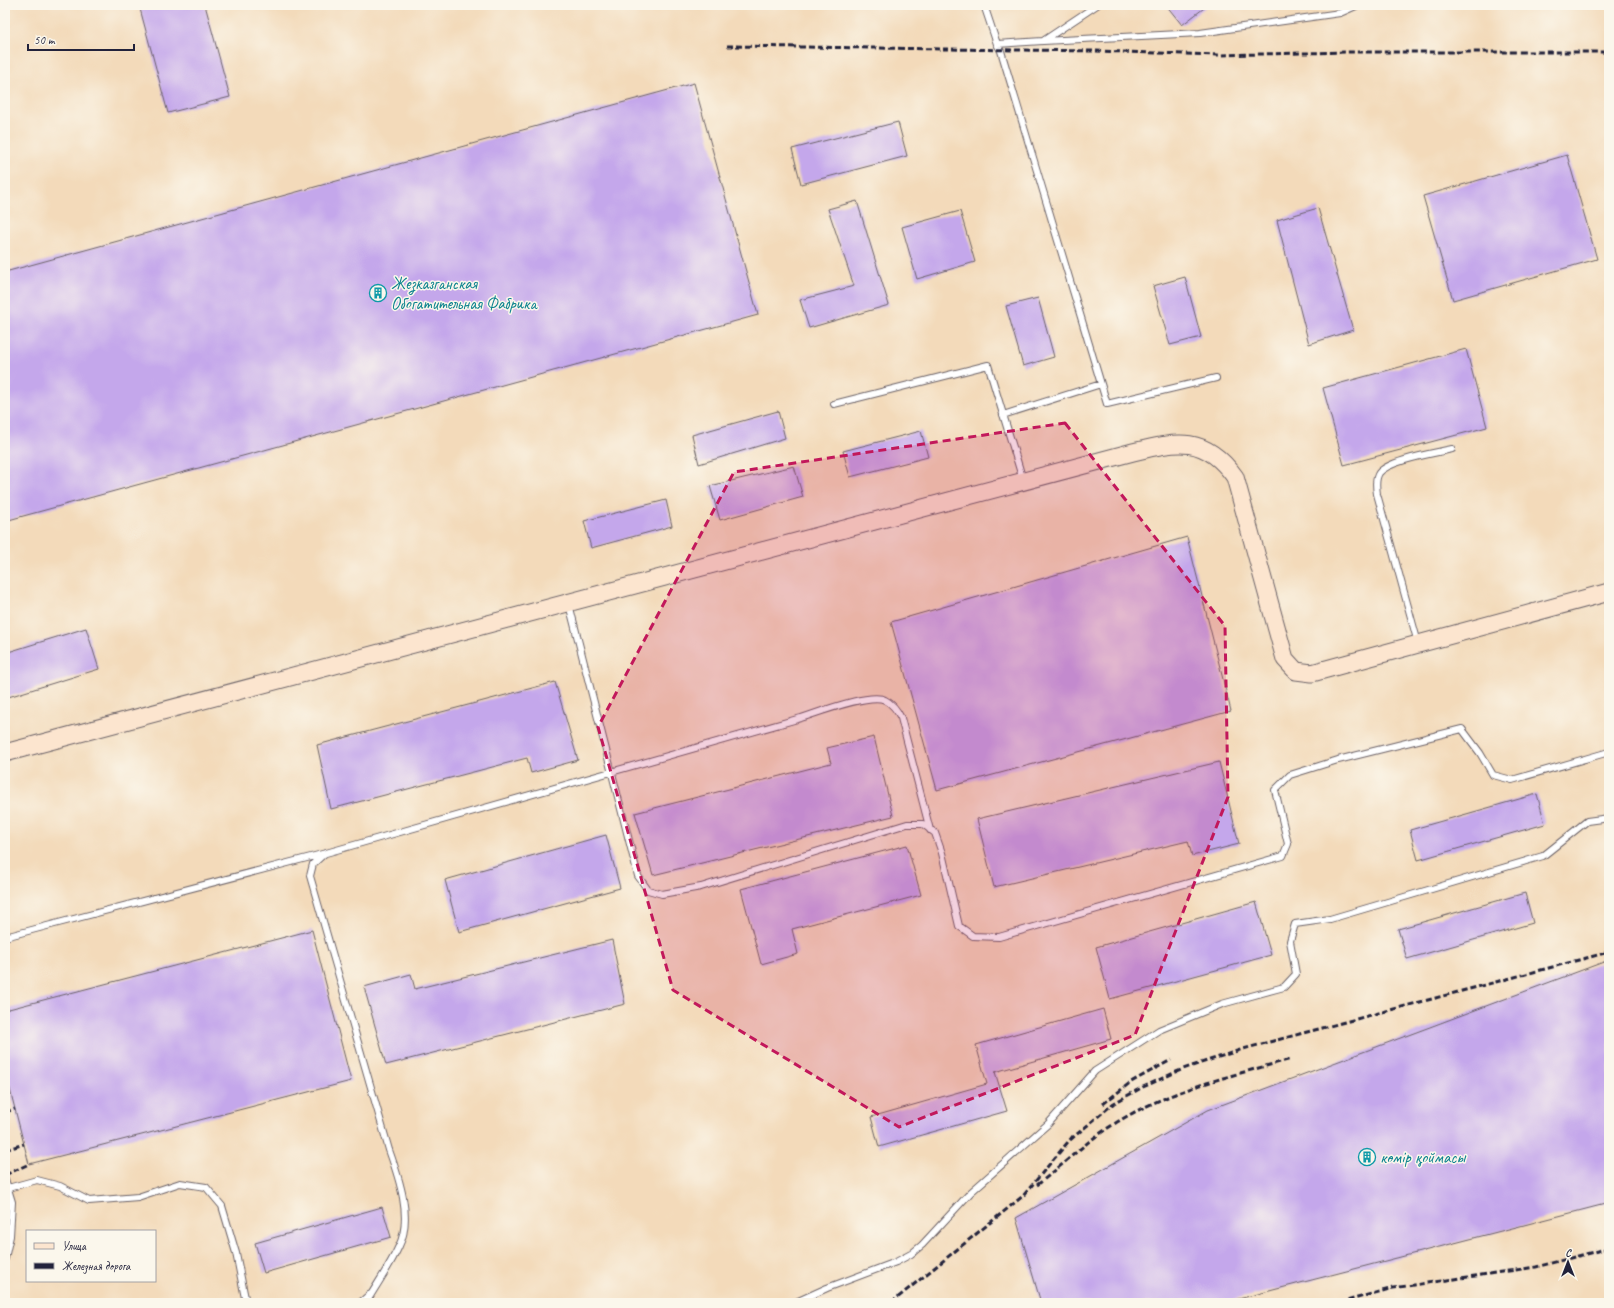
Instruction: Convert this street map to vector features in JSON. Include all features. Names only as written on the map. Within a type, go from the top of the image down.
[{"type":"street","points":[[5,753],[1166,444],[1192,444],[1216,456],[1228,467],[1235,478],[1285,659],[1296,671],[1312,673],[1609,592]]},
{"type":"lane","points":[[984,5],[997,44],[1001,51],[1107,404],[1216,378]]},
{"type":"lane","points":[[1043,41],[1097,5]]},
{"type":"lane","points":[[997,44],[1200,33],[1340,13],[1358,5]]},
{"type":"lane","points":[[834,404],[988,365],[1024,482]]},
{"type":"lane","points":[[1003,415],[1101,384]]},
{"type":"lane","points":[[1418,644],[1377,494],[1376,482],[1379,473],[1388,466],[1452,449]]},
{"type":"lane","points":[[569,603],[638,876],[648,890],[662,894],[701,887],[907,824],[923,824],[935,833],[942,853],[959,926],[973,936],[999,937],[1283,856],[1288,844],[1275,790],[1290,775],[1331,762],[1462,729],[1480,753],[1493,775],[1512,780],[1609,752]]},
{"type":"lane","points":[[5,937],[326,853],[866,699],[884,699],[894,707],[901,718],[930,830]]},
{"type":"lane","points":[[794,1303],[827,1288],[896,1262],[911,1254],[922,1245],[971,1192],[1048,1124],[1095,1071],[1159,1030],[1222,1004],[1284,987],[1296,974],[1290,941],[1295,924],[1330,919],[1543,856],[1587,821],[1609,818]]},
{"type":"lane","points":[[326,853],[313,864],[310,876],[389,1150],[401,1184],[405,1221],[400,1245],[366,1303]]},
{"type":"lane","points":[[5,1179],[12,1202],[10,1236],[5,1258]]},
{"type":"lane","points":[[8,1188],[37,1180],[60,1186],[90,1201],[138,1197],[180,1183],[206,1187],[222,1206],[236,1253],[246,1303]]},
{"type":"lane","points":[[360,1303],[373,1291]]},
{"type":"highlighted area","points":[[1065,423],[1225,626],[1228,797],[1135,1035],[899,1127],[673,990],[598,727],[734,472]]},
{"type":"building","points":[[139,5],[205,5],[230,97],[168,113]]},
{"type":"building","points":[[1166,5],[1208,5],[1182,25]]},
{"type":"building","name":"Жезказганская Обогатительная Фабрика","points":[[694,83],[758,315],[5,521],[5,272]]},
{"type":"building","points":[[898,122],[907,156],[801,184],[792,149]]},
{"type":"building","points":[[1567,155],[1597,259],[1453,300],[1423,196]]},
{"type":"building","points":[[857,201],[889,305],[809,328],[800,300],[854,286],[828,209]]},
{"type":"building","points":[[1318,208],[1353,330],[1309,344],[1277,220]]},
{"type":"building","points":[[960,211],[975,262],[917,279],[902,227]]},
{"type":"building","points":[[1185,277],[1201,337],[1170,345],[1153,286]]},
{"type":"building","points":[[1038,298],[1054,357],[1023,366],[1006,306]]},
{"type":"building","points":[[1466,349],[1487,427],[1344,465],[1323,388]]},
{"type":"building","points":[[778,411],[785,438],[699,464],[692,435]]},
{"type":"building","points":[[921,431],[928,457],[850,477],[843,451]]},
{"type":"building","points":[[794,466],[803,497],[720,520],[710,486]]},
{"type":"building","points":[[666,500],[672,526],[591,548],[584,521]]},
{"type":"building","points":[[1187,537],[1231,711],[937,790],[891,622]]},
{"type":"building","points":[[86,628],[99,669],[5,698],[5,653]]},
{"type":"building","points":[[555,682],[578,760],[531,773],[527,758],[331,809],[317,745]]},
{"type":"building","points":[[874,737],[893,816],[653,875],[635,813],[831,763],[827,748]]},
{"type":"building","points":[[1219,762],[1239,844],[1192,856],[1188,841],[994,887],[977,819]]},
{"type":"building","points":[[1537,794],[1545,824],[1418,860],[1410,830]]},
{"type":"building","points":[[606,835],[620,888],[459,932],[445,880]]},
{"type":"building","points":[[907,845],[921,895],[792,929],[798,954],[761,964],[741,889]]},
{"type":"building","points":[[1525,893],[1533,923],[1407,959],[1398,929]]},
{"type":"building","points":[[1256,902],[1271,955],[1110,999],[1096,947]]},
{"type":"building","points":[[312,930],[351,1081],[29,1164],[5,1070],[5,1010]]},
{"type":"building","points":[[612,940],[625,1004],[386,1065],[364,987],[411,974],[415,989]]},
{"type":"building","name":"көмір қоймасы","points":[[1609,960],[1609,1203],[1223,1303],[1041,1303],[1016,1218],[1208,1110]]},
{"type":"building","points":[[1103,1009],[1111,1039],[995,1072],[1007,1111],[879,1147],[871,1117],[987,1084],[976,1045]]},
{"type":"building","points":[[382,1207],[391,1237],[264,1273],[255,1243]]},
{"type":"railway","points":[[727,46],[1094,51],[1217,55],[1349,52],[1609,52]]},
{"type":"railway","points":[[1070,1140],[1114,1103],[1143,1087],[1183,1069],[1243,1049],[1609,952]]},
{"type":"railway","points":[[1037,1185],[1111,1126],[1153,1103],[1222,1078],[1291,1059]]},
{"type":"railway","points":[[1103,1104],[1131,1082],[1171,1060]]},
{"type":"railway","points":[[5,1112],[15,1109]]},
{"type":"railway","points":[[891,1303],[1023,1196],[1073,1136]]},
{"type":"railway","points":[[5,1150],[24,1144]]},
{"type":"railway","points":[[5,1175],[29,1164]]},
{"type":"railway","points":[[1339,1303],[1393,1288],[1536,1267],[1609,1248]]},
{"type":"place","name":"Жезказганская Обогатительная Фабрика","points":[[378,293]]},
{"type":"place","name":"көмір қоймасы","points":[[1367,1157]]}]
